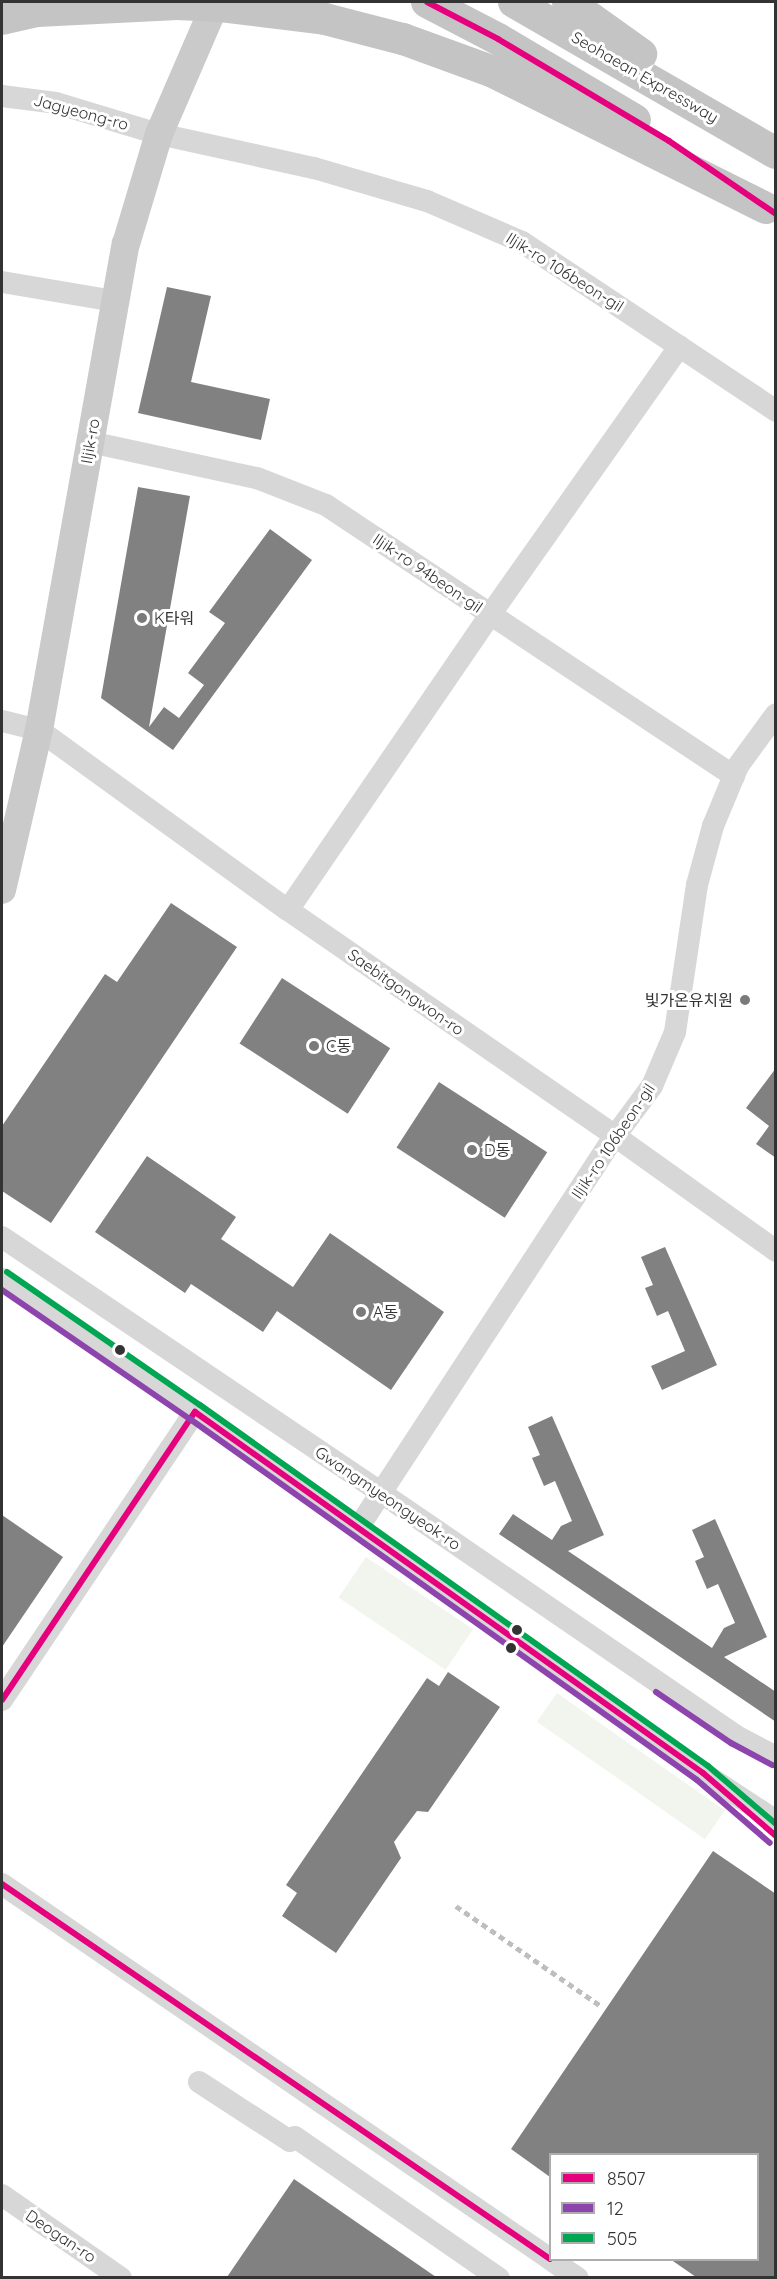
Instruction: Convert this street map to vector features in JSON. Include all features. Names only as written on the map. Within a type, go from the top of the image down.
[{"type":"highway","points":[[427,2],[498,39],[669,141],[771,211]]},
{"type":"highway","name":"Seohaean Expressway","points":[[514,2],[776,152]]},
{"type":"highway","points":[[568,2],[776,152]]},
{"type":"highway","points":[[2,17],[37,11],[177,4],[325,19],[403,39],[491,71],[771,211]]},
{"type":"main road","name":"Iljik-ro","points":[[2,890],[39,730],[126,244],[159,134],[216,2]]},
{"type":"street","name":"Jagyeong-ro","points":[[2,96],[56,103],[159,134]]},
{"type":"street","name":"Iljik-ro 106beon-gil","points":[[159,134],[314,168],[427,201],[522,242],[776,411]]},
{"type":"street","points":[[2,282],[114,301]]},
{"type":"street","points":[[288,910],[490,615],[680,346]]},
{"type":"street","name":"Iljik-ro 94beon-gil","points":[[90,442],[257,478],[326,505],[734,776]]},
{"type":"street","name":"Iljik-ro 106beon-gil","points":[[358,1528],[383,1494],[615,1136],[652,1086],[675,1032],[697,885],[713,826],[738,766],[776,714]]},
{"type":"street","points":[[2,721],[39,730]]},
{"type":"street","name":"Saebitgongwon-ro","points":[[39,730],[288,910],[615,1136],[776,1251]]},
{"type":"street","name":"Gwangmyeongyeok-ro","points":[[2,1237],[736,1736],[776,1757]]},
{"type":"street","points":[[2,1279],[195,1412],[703,1773],[776,1821]]},
{"type":"street","points":[[2,1700],[195,1412]]},
{"type":"street","points":[[2,1884],[549,2258]]},
{"type":"street","points":[[199,2082],[290,2141],[295,2137],[499,2277]]},
{"type":"street","name":"Deogan-ro","points":[[2,2195],[122,2277]]},
{"type":"street","points":[[554,2261],[578,2277]]},
{"type":"shaded area","points":[[366,1557],[473,1629],[446,1670],[339,1598]]},
{"type":"shaded area","points":[[557,1693],[725,1811],[705,1839],[537,1722]]},
{"type":"building","points":[[167,287],[211,296],[191,382],[270,399],[261,440],[138,413]]},
{"type":"building","name":"K타워","points":[[138,487],[190,496],[149,727],[164,707],[179,718],[204,685],[188,673],[225,623],[209,612],[270,529],[312,560],[173,750],[101,698]]},
{"type":"building","points":[[171,903],[237,947],[51,1223],[2,1191],[2,1126],[105,974],[117,982]]},
{"type":"building","name":"C동","points":[[282,978],[390,1048],[348,1114],[240,1043]]},
{"type":"building","points":[[776,1068],[776,1158],[756,1144],[769,1126],[746,1108]]},
{"type":"building","name":"D동","points":[[439,1082],[547,1152],[505,1218],[397,1147]]},
{"type":"building","points":[[147,1156],[236,1217],[221,1239],[293,1287],[330,1233],[444,1312],[391,1390],[277,1311],[263,1332],[191,1284],[185,1293],[95,1232]]},
{"type":"building","points":[[665,1247],[717,1365],[662,1390],[651,1366],[685,1351],[668,1311],[657,1316],[645,1288],[653,1285],[641,1257]]},
{"type":"building","points":[[552,1416],[604,1535],[568,1551],[712,1648],[724,1628],[735,1623],[718,1584],[707,1589],[695,1561],[704,1557],[692,1530],[715,1519],[767,1637],[724,1657],[776,1692],[776,1722],[499,1534],[513,1514],[552,1540],[561,1526],[572,1521],[555,1481],[544,1486],[532,1458],[540,1455],[528,1427]]},
{"type":"building","points":[[2,1515],[63,1557],[2,1647]]},
{"type":"building","points":[[448,1672],[500,1707],[428,1812],[417,1811],[394,1842],[401,1858],[336,1953],[282,1916],[297,1893],[286,1885],[427,1678],[439,1686]]},
{"type":"building","points":[[713,1851],[776,1894],[776,2277],[696,2277],[673,2261],[759,2261],[759,2153],[549,2153],[549,2176],[511,2149]]},
{"type":"building","points":[[294,2179],[436,2277],[227,2277]]},
{"type":"railway","points":[[456,1906],[601,2006]]},
{"type":"transit line","name":"8507","points":[[427,2],[498,39],[669,141],[776,214]]},
{"type":"transit line","name":"505","points":[[7,1272],[200,1405],[708,1766],[776,1824]]},
{"type":"transit line","name":"12","points":[[2,1290],[190,1419],[697,1780],[770,1843]]},
{"type":"transit line","name":"8507","points":[[2,1700],[195,1412],[703,1773],[776,1836]]},
{"type":"transit line","name":"12","points":[[656,1692],[731,1743],[772,1765]]},
{"type":"transit line","name":"8507","points":[[2,1884],[549,2258]]},
{"type":"place","name":"K타워","points":[[142,618]]},
{"type":"place","name":"빛가온유치원","points":[[745,1000]]},
{"type":"place","name":"C동","points":[[314,1046]]},
{"type":"place","name":"D동","points":[[472,1150]]},
{"type":"place","name":"A동","points":[[361,1312]]}]
